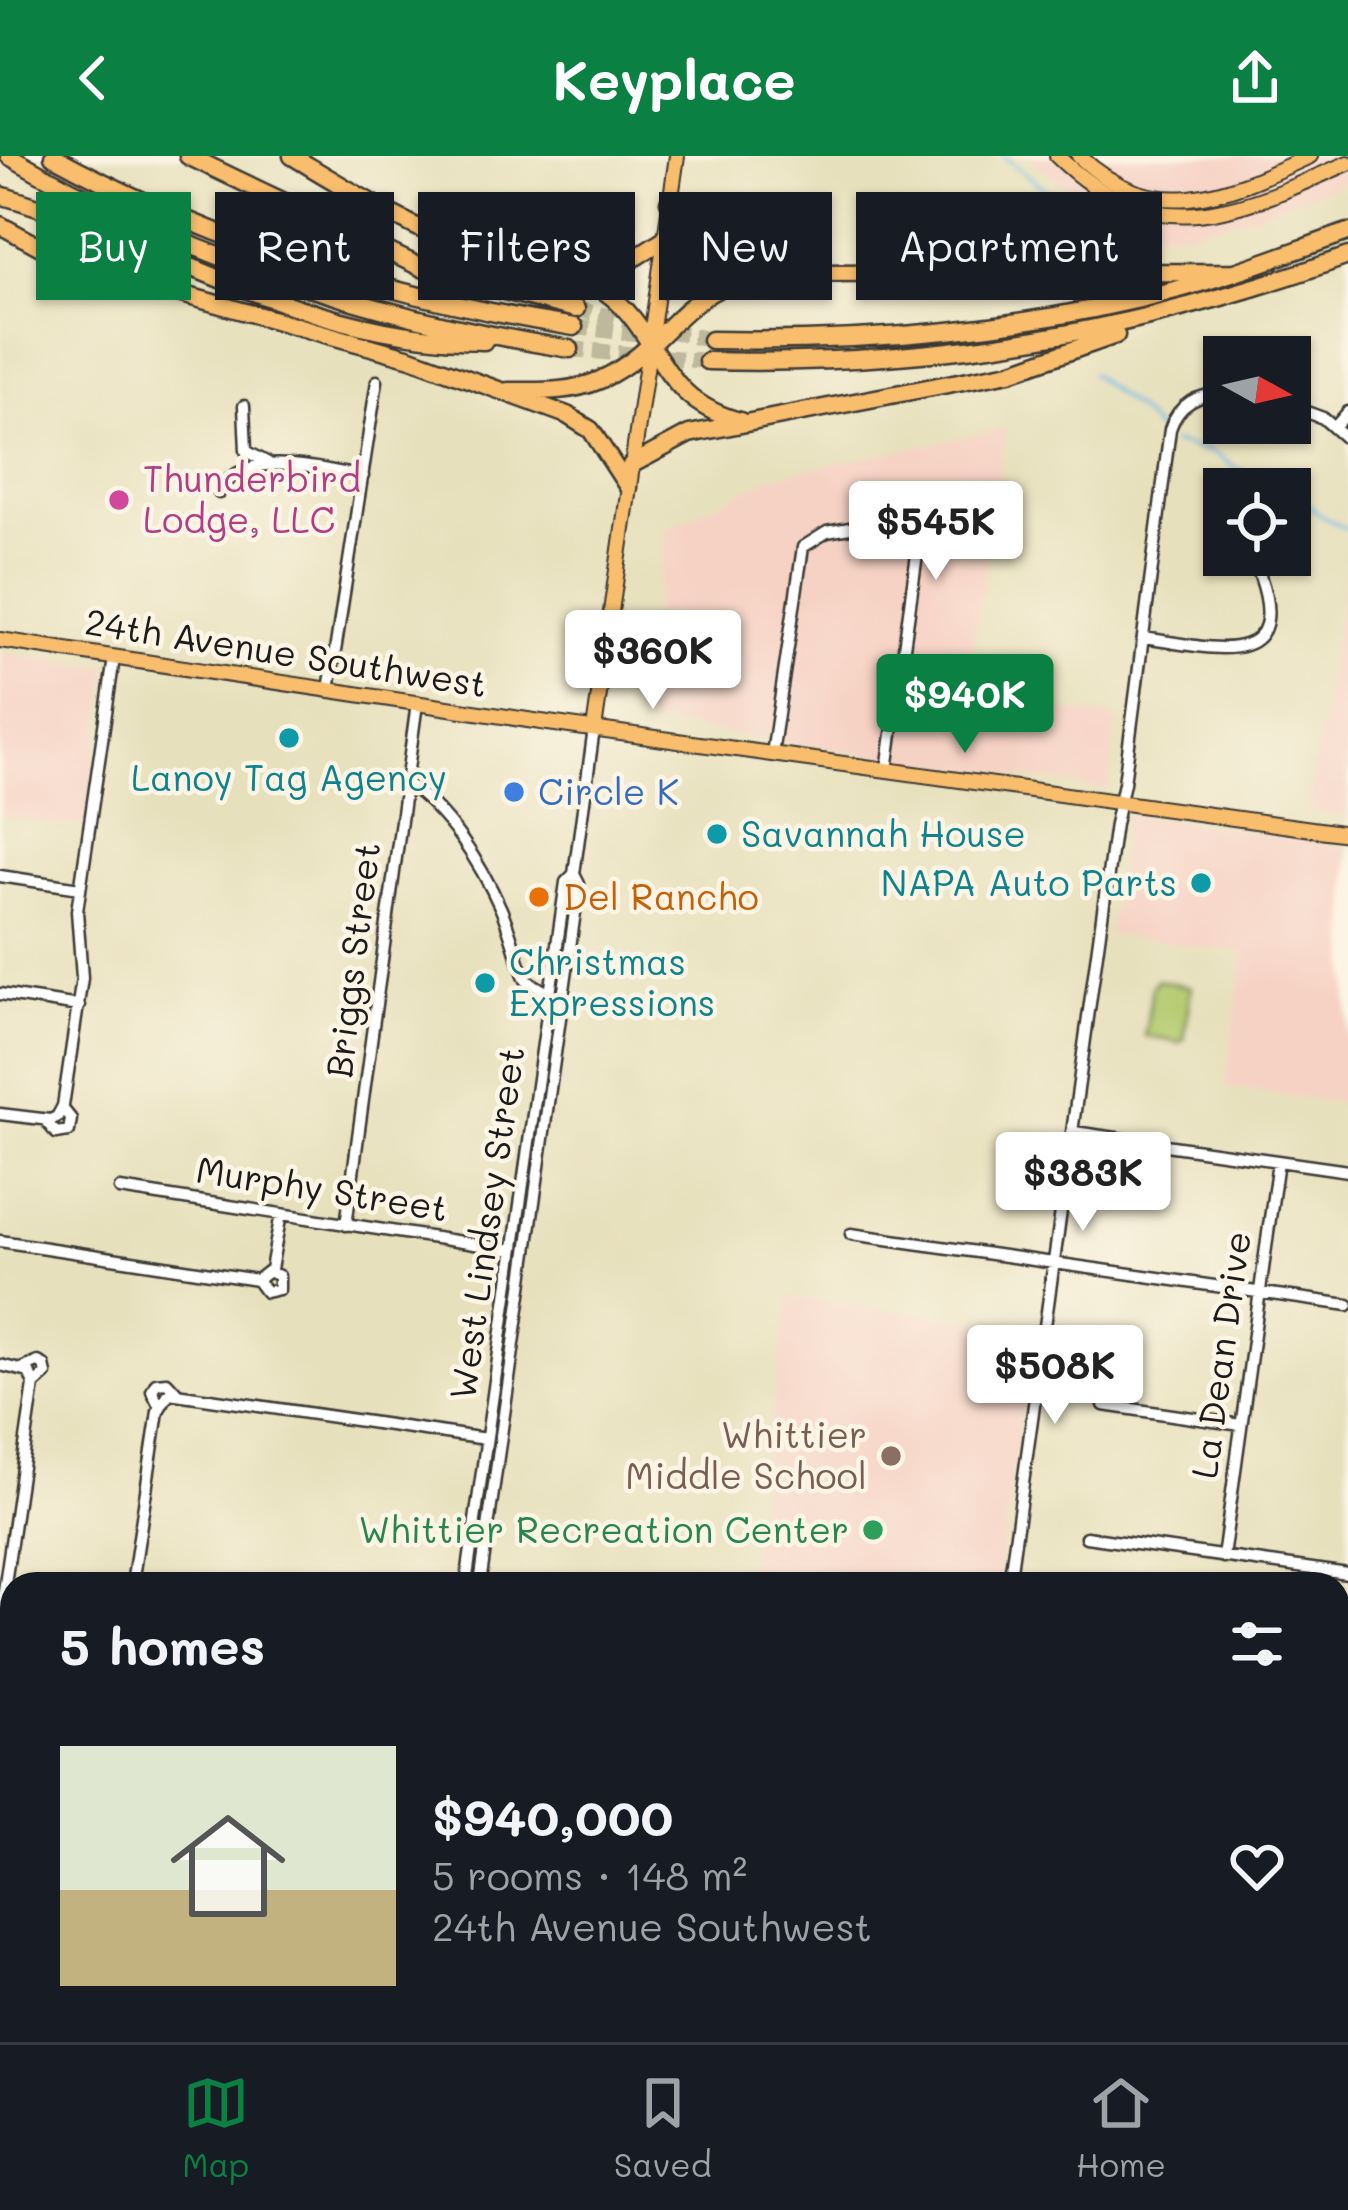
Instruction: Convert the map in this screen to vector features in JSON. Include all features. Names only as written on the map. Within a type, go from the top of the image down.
[{"type":"highway","points":[[9,156],[135,221],[275,277],[401,315],[570,349]]},
{"type":"highway","points":[[53,156],[164,211],[272,254],[441,303],[575,318],[433,274],[188,156]]},
{"type":"highway","points":[[292,156],[418,225]]},
{"type":"highway","points":[[0,195],[251,293],[343,322],[429,341],[525,342]]},
{"type":"highway","points":[[0,225],[70,263],[411,358],[567,415],[592,430],[628,487]]},
{"type":"highway","points":[[711,340],[948,333],[1099,309],[1235,272],[1348,232]]},
{"type":"highway","points":[[632,466],[679,437],[1010,372],[1348,256]]},
{"type":"highway","points":[[832,273],[1235,272]]},
{"type":"highway","points":[[615,300],[674,383],[720,416],[746,422]]},
{"type":"highway","points":[[508,391],[549,392],[585,385],[613,372],[695,300]]},
{"type":"highway","points":[[707,361],[839,362],[956,353],[1070,336],[1196,307]]},
{"type":"main road","points":[[1057,156],[1081,179],[1130,208],[1165,216],[1201,214],[1270,197],[1348,164]]},
{"type":"main road","points":[[1079,156],[1096,172],[1129,189],[1182,200],[1234,191],[1310,156]]},
{"type":"main road","name":"West Lindsey Street","points":[[670,192],[675,157]]},
{"type":"main road","name":"West Lindsey Street","points":[[594,729],[659,274]]},
{"type":"main road","name":"24th Avenue Southwest","points":[[0,640],[1348,834]]},
{"type":"street","points":[[329,689],[376,381]]},
{"type":"street","points":[[1011,1572],[1170,428],[1190,401],[1203,396]]},
{"type":"street","points":[[244,406],[246,451],[271,464],[363,476]]},
{"type":"street","points":[[1311,412],[1348,440]]},
{"type":"street","points":[[1334,428],[1348,412]]},
{"type":"street","points":[[219,493],[232,476],[271,464]]},
{"type":"street","points":[[772,754],[801,552],[812,538],[827,532],[901,518],[912,520],[918,528],[887,770]]},
{"type":"street","points":[[1143,638],[1232,649],[1250,646],[1263,630],[1268,599],[1260,576]]},
{"type":"street","points":[[0,1114],[55,1116],[79,1006],[82,978],[76,922],[114,658]]},
{"type":"street","name":"Briggs Street","points":[[346,1225],[416,703]]},
{"type":"street","name":"West Lindsey Street","points":[[468,1572],[513,1254],[525,1221],[563,999],[594,729]]},
{"type":"street","points":[[406,783],[435,807],[476,863],[502,911],[526,980],[563,999]]},
{"type":"street","name":"West Lindsey Street","points":[[482,1572],[526,1260],[525,1221],[554,956],[566,882],[574,874]]},
{"type":"street","points":[[0,876],[80,888]]},
{"type":"street","points":[[554,956],[568,958]]},
{"type":"street","points":[[0,994],[79,1006]]},
{"type":"street","points":[[1074,1132],[1348,1171]]},
{"type":"street","name":"La Dean Drive","points":[[1222,1557],[1278,1161]]},
{"type":"street","name":"Murphy Street","points":[[120,1189],[513,1254],[526,1260]]},
{"type":"street","points":[[0,1241],[257,1280],[270,1272],[281,1214]]},
{"type":"street","points":[[851,1234],[1348,1305]]},
{"type":"street","points":[[0,1365],[29,1376],[6,1572]]},
{"type":"street","points":[[134,1572],[167,1398],[486,1439]]},
{"type":"street","points":[[1104,1405],[1241,1425]]},
{"type":"street","points":[[476,1516],[490,1518]]},
{"type":"street","points":[[1086,1537],[1333,1572]]},
{"type":"street","points":[[470,1552],[485,1554]]},
{"type":"shaded area","points":[[1028,156],[1348,156],[1348,181],[1254,215],[1187,232],[1162,231],[1162,192],[1072,192]]},
{"type":"shaded area","points":[[1006,428],[966,698],[1117,717],[1108,790],[636,720],[668,528],[771,477]]},
{"type":"shaded area","points":[[1348,562],[1348,817],[1307,811]]},
{"type":"shaded area","points":[[0,653],[109,667],[87,828],[0,816]]},
{"type":"shaded area","points":[[1128,813],[1348,846],[1348,1104],[1226,1087],[1244,952],[1108,934]]},
{"type":"shaded area","name":"Whittier Middle School","points":[[790,1297],[1033,1328],[1000,1572],[748,1572]]},
{"type":"green space","points":[[1157,980],[1191,987],[1180,1043],[1145,1036]]},
{"type":"waterway","points":[[1004,156],[1048,192]]},
{"type":"waterway","points":[[1091,374],[1164,438]]},
{"type":"waterway","points":[[1172,443],[1212,452],[1239,470],[1284,483],[1322,516],[1348,530]]},
{"type":"tunnel","points":[[576,309],[711,340]]},
{"type":"tunnel","points":[[574,327],[644,334]]},
{"type":"tunnel","points":[[570,349],[707,361]]},
{"type":"place","name":"Thunderbird Lodge, LLC","points":[[119,500]]},
{"type":"place","name":"Lanoy Tag Agency","points":[[289,738]]},
{"type":"place","name":"Circle K","points":[[514,792]]},
{"type":"place","name":"Savannah House","points":[[717,834]]},
{"type":"place","name":"NAPA Auto Parts","points":[[1201,883]]},
{"type":"place","name":"Del Rancho","points":[[539,897]]},
{"type":"place","name":"Christmas Expressions","points":[[485,983]]},
{"type":"place","name":"Whittier Middle School","points":[[891,1456]]},
{"type":"place","name":"Whittier Recreation Center","points":[[873,1530]]}]
